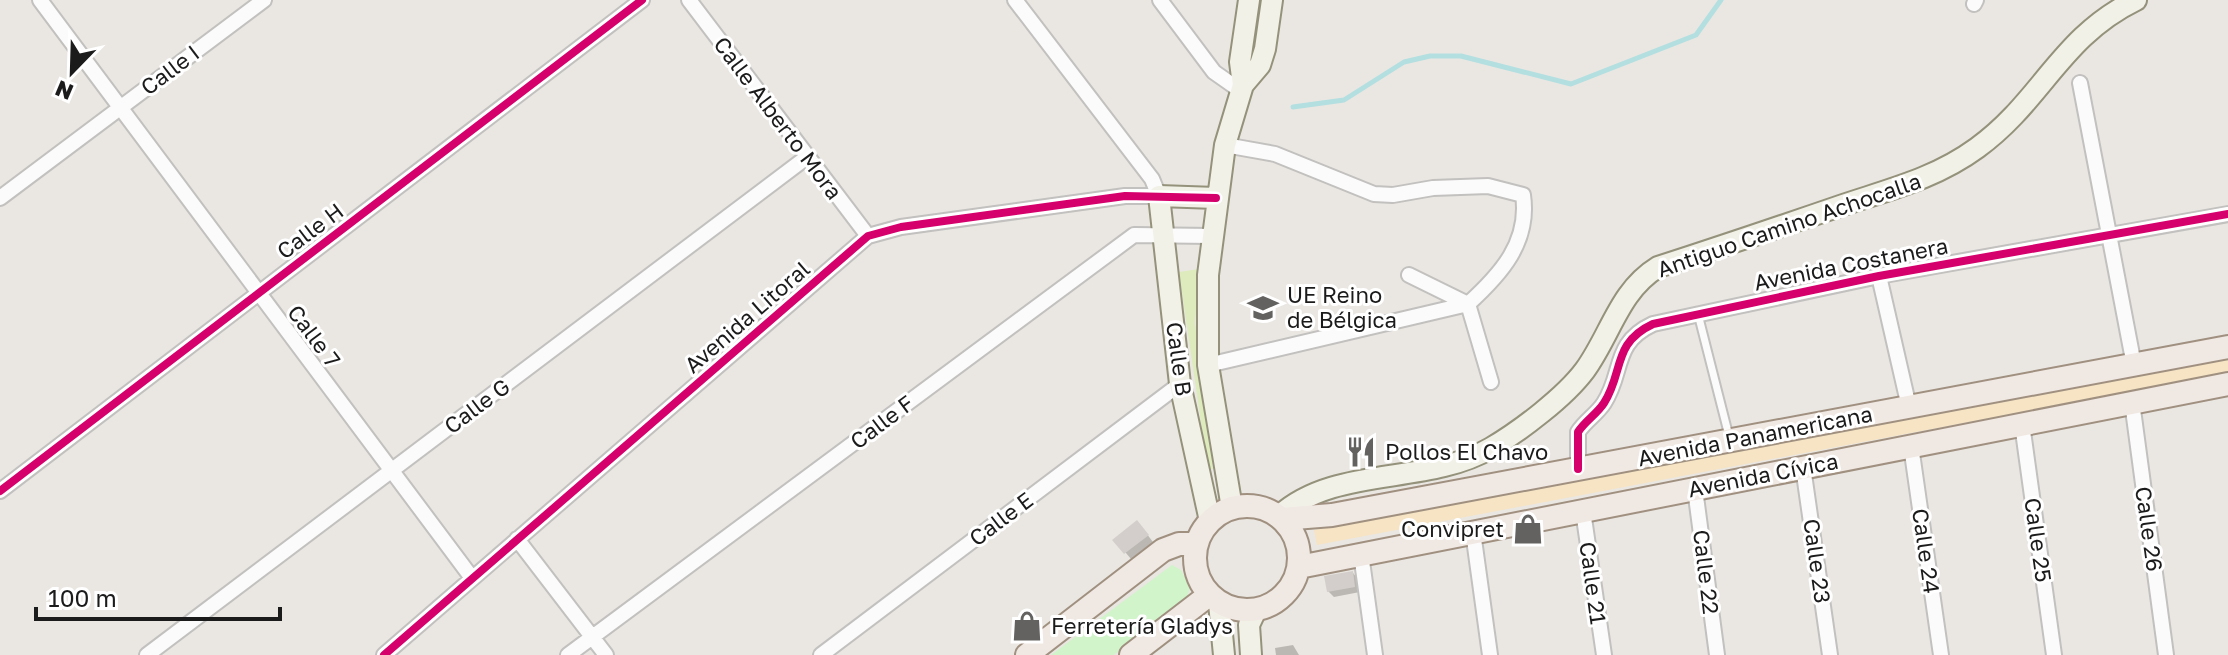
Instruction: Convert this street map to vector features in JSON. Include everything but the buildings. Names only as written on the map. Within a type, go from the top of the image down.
[{"type":"main road","name":"Avenida Panamericana","points":[[1280,518],[1332,515],[2228,347]]},
{"type":"main road","name":"Avenida Cívica","points":[[1299,567],[2228,384]]},
{"type":"main road","points":[[1259,507],[1280,518],[1295,536],[1299,567],[1294,583],[1282,598],[1256,610],[1237,610],[1214,599],[1196,573],[1197,544],[1210,521],[1232,508],[1259,507]]},
{"type":"main road","points":[[1027,655],[1163,550],[1179,544],[1197,544]]},
{"type":"main road","points":[[1131,655],[1214,599]]},
{"type":"street","name":"Calle 7","points":[[40,0],[472,578]]},
{"type":"street","name":"Calle I","points":[[0,198],[264,0]]},
{"type":"street","name":"Calle H","points":[[0,491],[642,0]]},
{"type":"street","name":"Calle Alberto Mora","points":[[689,0],[868,236]]},
{"type":"street","points":[[1015,0],[1152,179],[1159,196]]},
{"type":"street","points":[[1160,0],[1214,72],[1242,88]]},
{"type":"street","points":[[1242,88],[1240,62],[1249,0]]},
{"type":"street","points":[[1242,88],[1260,65],[1270,34],[1272,0]]},
{"type":"street","name":"Antiguo Camino Achocalla","points":[[1280,518],[1310,493],[1452,465],[1493,447],[1563,393],[1584,371],[1619,308],[1643,276],[1658,267],[1941,172],[2024,108],[2068,49],[2090,28],[2136,0]]},
{"type":"street","points":[[2080,83],[2134,365]]},
{"type":"street","name":"Calle B","points":[[1232,508],[1208,365],[1206,320],[1216,198],[1225,145],[1242,88]]},
{"type":"street","points":[[1208,365],[1468,304],[1500,274],[1523,230],[1523,195],[1488,186],[1374,194],[1275,154],[1225,145]]},
{"type":"street","name":"Calle G","points":[[147,655],[807,157]]},
{"type":"street","name":"Avenida Litoral","points":[[384,655],[868,236],[901,227],[1125,196],[1216,198]]},
{"type":"street","name":"Calle B","points":[[1159,196],[1180,384],[1210,521]]},
{"type":"street","name":"Avenida Costanera","points":[[1578,469],[1578,432],[1606,400],[1620,355],[1632,337],[1653,324],[1879,276],[2228,214]]},
{"type":"street","name":"Calle F","points":[[568,655],[1134,235],[1211,236]]},
{"type":"street","points":[[1409,275],[1468,304],[1491,382]]},
{"type":"street","points":[[1879,276],[1909,407]]},
{"type":"street","name":"Calle E","points":[[821,655],[1180,384]]},
{"type":"street","name":"Calle 26","points":[[2132,402],[2166,655]]},
{"type":"street","name":"Calle 25","points":[[2022,424],[2054,655]]},
{"type":"street","name":"Calle 24","points":[[1911,446],[1941,655]]},
{"type":"street","name":"Calle 23","points":[[1803,467],[1830,655]]},
{"type":"street","name":"Calle 22","points":[[1695,489],[1717,655]]},
{"type":"street","name":"Calle 21","points":[[1583,511],[1604,655]]},
{"type":"street","points":[[1473,532],[1490,655]]},
{"type":"street","points":[[517,539],[606,655]]},
{"type":"street","points":[[1361,554],[1375,655]]},
{"type":"street","points":[[1214,599],[1224,655]]},
{"type":"street","points":[[1251,655],[1249,625],[1256,610]]},
{"type":"lane","points":[[1698,314],[1730,441]]},
{"type":"green space","points":[[1199,269],[1195,323],[1213,469],[1208,470],[1179,272]]},
{"type":"green space","points":[[1172,565],[1181,570],[1190,587],[1186,601],[1114,655],[1051,655]]},
{"type":"sand","points":[[2228,357],[2228,373],[1317,545],[1314,530]]},
{"type":"waterway","points":[[1293,107],[1344,100],[1404,62],[1430,56],[1461,56],[1571,84],[1696,35],[1721,0]]},
{"type":"cycle path","points":[[0,491],[642,0]]},
{"type":"cycle path","points":[[384,655],[868,236],[901,227],[1125,196],[1216,198]]},
{"type":"cycle path","points":[[1578,469],[1578,432],[1604,403],[1631,340],[1653,324],[1879,276],[2228,214]]},
{"type":"place","name":"UE Reino de Bélgica","points":[[1263,308]]},
{"type":"place","name":"Pollos El Chavo","points":[[1361,452]]},
{"type":"place","name":"Convipret","points":[[1528,529]]},
{"type":"place","name":"Ferretería Gladys","points":[[1027,626]]}]
